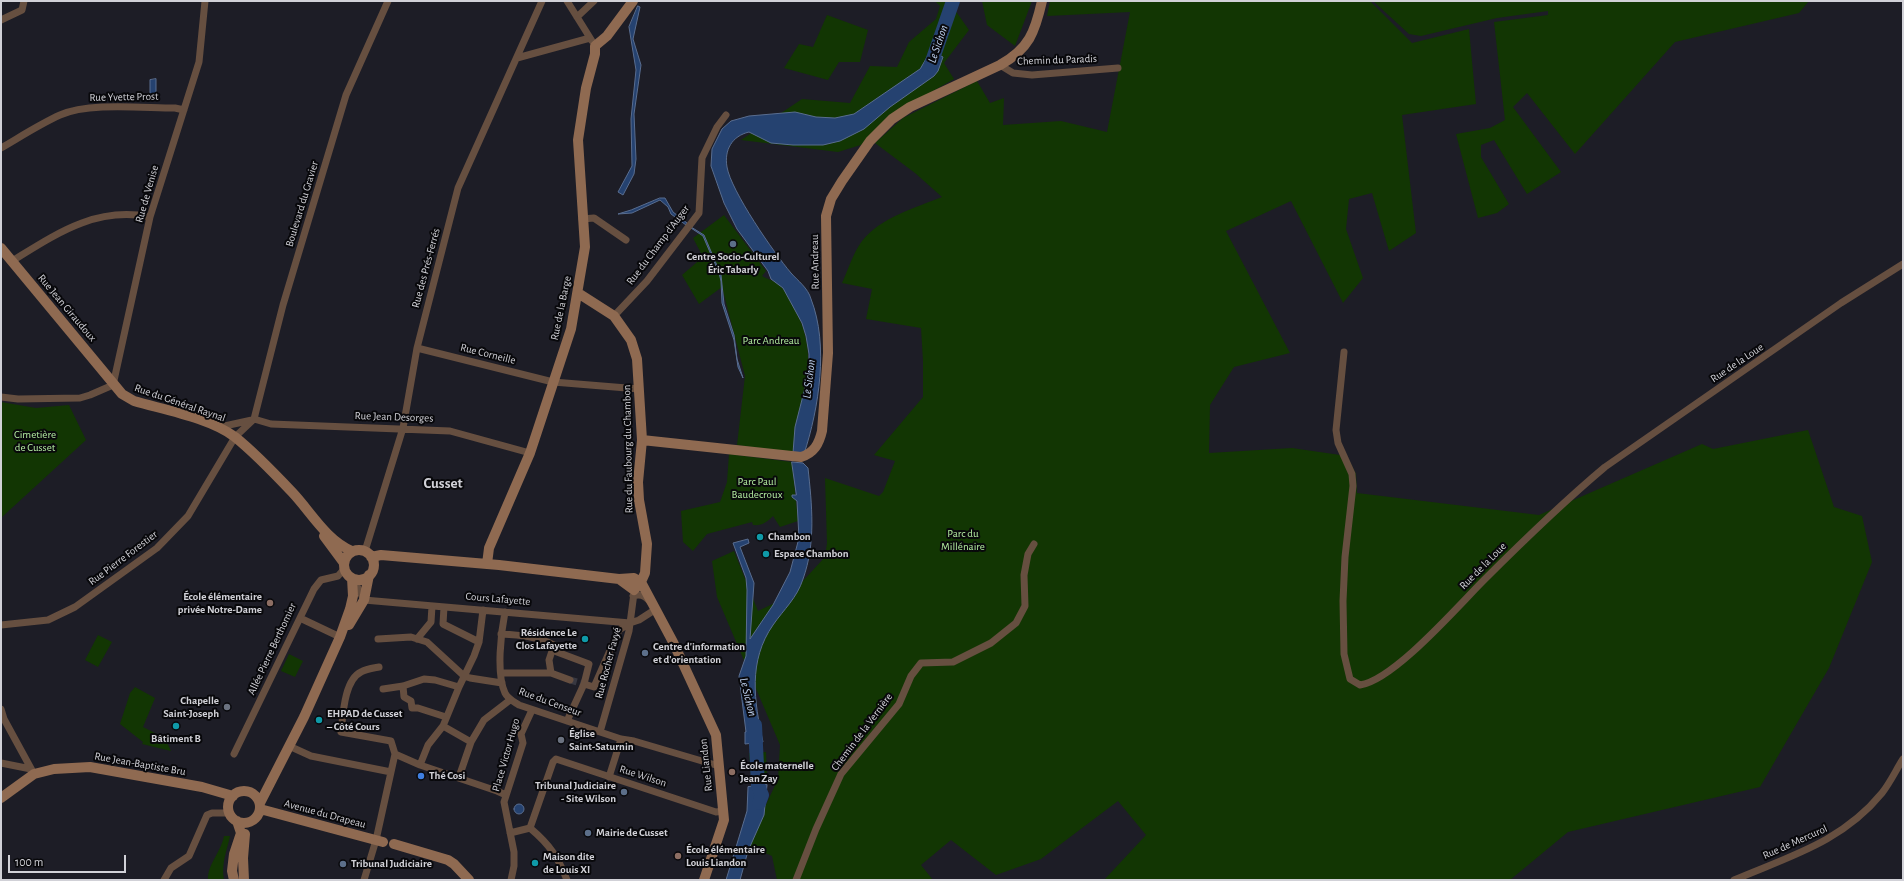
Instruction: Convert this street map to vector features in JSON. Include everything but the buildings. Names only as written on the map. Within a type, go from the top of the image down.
[{"type":"main road","points":[[592,42],[607,36],[633,1]]},
{"type":"main road","name":"Rue Andreau","points":[[642,440],[801,457],[808,455],[817,446],[822,431],[828,353],[826,216],[831,199],[870,141],[892,119],[910,107],[1000,65],[1013,57],[1030,39],[1037,25],[1042,1]]},
{"type":"main road","name":"Rue de la Barge","points":[[487,564],[489,548],[530,452],[570,329],[578,293],[585,247],[578,140],[586,88],[595,54],[592,42]]},
{"type":"main road","name":"Rue Jean Giraudoux","points":[[1,248],[113,384]]},
{"type":"main road","name":"Rue du Faubourg du Chambon","points":[[578,293],[614,316],[631,340],[638,359],[642,440],[638,482],[639,500],[647,544],[646,565],[641,582]]},
{"type":"main road","name":"Rue du Général Raynal","points":[[113,384],[122,394],[134,401],[220,427],[235,437],[293,493],[344,566]]},
{"type":"main road","name":"Rue du Général Raynal","points":[[307,511],[341,547],[352,551]]},
{"type":"main road","points":[[244,880],[244,839],[250,822],[258,814],[260,806],[289,746],[301,711],[314,692],[340,637],[350,609],[353,596],[353,578],[344,566],[347,556],[352,551],[359,550],[368,554],[487,564],[618,579],[634,578],[641,582],[634,593],[618,579]]},
{"type":"main road","points":[[340,637],[364,600],[371,572],[368,554]]},
{"type":"main road","points":[[353,578],[359,579],[371,572],[381,562],[394,556]]},
{"type":"main road","name":"Rue Liandon","points":[[641,582],[673,642],[716,735],[724,820],[704,880]]},
{"type":"main road","name":"Rue Jean-Baptiste Bru","points":[[1,798],[32,772],[90,767],[202,786],[233,796]]},
{"type":"main road","points":[[234,880],[232,871],[234,854],[241,833],[234,817],[230,801],[233,796],[242,791],[262,787],[273,781]]},
{"type":"main road","points":[[248,791],[258,798],[260,806]]},
{"type":"main road","name":"Avenue du Drapeau","points":[[260,806],[380,841]]},
{"type":"main road","points":[[234,817],[250,822]]},
{"type":"main road","points":[[394,844],[448,860],[454,864],[469,880]]},
{"type":"street","points":[[1,20],[22,10],[24,1]]},
{"type":"street","name":"Rue de Venise","points":[[200,1],[204,11]]},
{"type":"street","name":"Rue de Venise","points":[[113,384],[150,217],[199,62],[205,1]]},
{"type":"street","name":"Boulevard du Gravier","points":[[254,419],[283,305],[346,95],[388,1]]},
{"type":"street","name":"Rue des Prés-Ferrés","points":[[368,554],[403,428],[417,348],[458,188],[542,1]]},
{"type":"street","points":[[517,58],[592,42],[567,1]]},
{"type":"street","points":[[577,17],[594,1]]},
{"type":"street","name":"Chemin du Paradis","points":[[1000,65],[1013,73],[1032,75],[1118,68]]},
{"type":"street","name":"Rue Yvette Prost","points":[[1,148],[60,115],[74,110],[90,108],[176,108],[184,110]]},
{"type":"street","name":"Rue du Champ d'Auger","points":[[614,316],[646,281],[698,213],[702,158],[717,127],[726,115]]},
{"type":"street","points":[[12,261],[72,226],[92,219],[109,216],[150,217]]},
{"type":"street","points":[[582,219],[594,218],[626,240]]},
{"type":"street","name":"Rue de la Loue","points":[[1344,352],[1336,430],[1338,443],[1352,474],[1345,557],[1344,654],[1350,679],[1360,685],[1370,684],[1405,658],[1444,622],[1483,581],[1569,497],[1604,467],[1841,303],[1903,264]]},
{"type":"street","name":"Rue Corneille","points":[[417,348],[553,382],[639,389]]},
{"type":"street","points":[[1,397],[18,399],[80,398],[113,384]]},
{"type":"street","points":[[220,427],[254,419]]},
{"type":"street","points":[[235,437],[254,419]]},
{"type":"street","name":"Rue Jean Desorges","points":[[254,419],[271,424],[450,431],[530,452]]},
{"type":"street","name":"Rue Pierre Forestier","points":[[1,625],[48,620],[75,607],[157,548],[188,516],[235,437]]},
{"type":"street","name":"Chemin de la Vernière","points":[[796,880],[816,829],[841,774],[899,704],[911,676],[921,663],[953,662],[991,643],[1016,623],[1025,606],[1024,575],[1028,554],[1034,544]]},
{"type":"street","name":"Allée Pierre Berthomier","points":[[234,754],[314,589],[321,580],[338,576],[344,566]]},
{"type":"street","points":[[353,578],[364,600]]},
{"type":"street","points":[[584,684],[594,687],[619,630],[656,609],[643,595],[634,593]]},
{"type":"street","name":"Rue Rocher Favyé","points":[[600,732],[619,669],[630,623],[634,593]]},
{"type":"street","name":"Cours Lafayette","points":[[364,600],[630,623]]},
{"type":"street","points":[[417,639],[431,622],[432,606]]},
{"type":"street","points":[[444,607],[443,624],[479,642]]},
{"type":"street","points":[[420,765],[428,745],[443,726],[479,642],[483,610]]},
{"type":"street","points":[[378,639],[411,637],[427,642],[464,676],[502,683],[501,634],[505,612]]},
{"type":"street","points":[[300,618],[340,637]]},
{"type":"street","points":[[501,634],[528,636],[545,640],[554,645],[549,660],[551,673]]},
{"type":"street","points":[[557,652],[589,664],[584,684],[567,721]]},
{"type":"street","points":[[364,880],[380,841],[394,754],[391,741],[341,732],[348,687],[353,678],[360,672],[379,667]]},
{"type":"street","points":[[502,673],[551,673],[570,680]]},
{"type":"street","points":[[383,689],[403,686],[424,679],[459,686]]},
{"type":"street","name":"Rue du Censeur","points":[[502,683],[510,700],[532,710],[620,739],[634,741],[719,766]]},
{"type":"street","points":[[403,686],[404,697],[411,701],[412,708],[418,708],[446,717]]},
{"type":"street","points":[[459,777],[471,742],[484,720],[510,700]]},
{"type":"street","points":[[1,709],[4,719],[32,772]]},
{"type":"street","name":"Place Victor Hugo","points":[[513,879],[514,852],[504,802],[523,743],[521,734],[532,710]]},
{"type":"street","points":[[443,726],[471,742]]},
{"type":"street","points":[[609,776],[620,739]]},
{"type":"street","points":[[289,746],[311,756],[391,772]]},
{"type":"street","points":[[394,754],[420,765],[459,777],[506,795]]},
{"type":"street","name":"Rue Wilson","points":[[530,828],[553,762],[556,759],[716,812],[723,811]]},
{"type":"street","name":"Rue de Mercurol","points":[[1734,880],[1826,842],[1841,832],[1864,813],[1883,792],[1903,759]]},
{"type":"street","points":[[1,764],[32,772]]},
{"type":"street","points":[[164,880],[171,868],[189,856],[207,815],[212,813],[234,817]]},
{"type":"street","points":[[510,833],[530,828],[553,850],[559,860],[567,880]]},
{"type":"green space","points":[[935,1],[954,1],[955,10],[969,30],[944,63],[954,79],[891,115],[864,144],[838,152],[741,140],[802,99],[850,103],[870,66],[897,67],[909,42],[936,19],[940,6]]},
{"type":"green space","points":[[982,1],[1032,1],[1015,46],[987,25]]},
{"type":"green space","name":"Parc du Millénaire","points":[[1050,1],[1370,1],[1412,43],[1469,29],[1476,104],[1402,115],[1416,233],[1389,251],[1372,193],[1349,199],[1346,229],[1363,278],[1343,303],[1291,201],[1226,231],[1290,353],[1234,367],[1210,405],[1209,453],[1292,448],[1347,456],[1356,474],[1357,493],[1539,515],[1702,444],[1713,449],[1808,430],[1834,507],[1862,516],[1872,562],[1829,668],[1760,787],[1568,832],[1510,880],[1104,880],[1146,835],[1118,801],[1041,859],[996,875],[951,840],[921,865],[933,880],[777,880],[772,856],[747,845],[778,779],[780,745],[717,597],[712,561],[734,551],[758,611],[789,596],[825,557],[827,543],[825,478],[879,496],[883,492],[895,461],[874,455],[923,397],[921,328],[866,319],[872,289],[842,283],[856,251],[862,241],[870,233],[889,219],[899,214],[942,197],[915,173],[875,143],[903,118],[977,81],[990,103],[1004,98],[1003,125],[1061,121],[1107,132],[1130,12],[1047,16]]},
{"type":"green space","points":[[1373,1],[1809,1],[1799,13],[1675,42],[1575,154],[1527,93],[1513,107],[1561,172],[1527,194],[1494,140],[1481,145],[1481,157],[1509,204],[1497,213],[1478,218],[1456,134],[1490,128],[1505,120],[1494,22],[1548,15],[1548,11],[1497,18],[1421,36],[1409,34]]},
{"type":"green space","points":[[827,15],[868,30],[860,62],[839,62],[828,80],[784,68],[799,44],[813,47]]},
{"type":"green space","name":"Parc Andreau","points":[[724,215],[766,271],[762,276],[776,283],[785,291],[802,326],[807,344],[807,379],[793,453],[737,445],[745,376],[722,287],[699,304],[682,275],[703,257],[693,238]]},
{"type":"green space","name":"Cimetière de Cusset","points":[[1,402],[36,408],[69,405],[86,440],[1,518]]},
{"type":"green space","name":"Parc Paul Baudecroux","points":[[729,454],[792,462],[798,521],[780,527],[773,516],[762,524],[753,525],[752,522],[707,534],[693,551],[683,542],[681,511],[720,502],[727,482]]},
{"type":"green space","points":[[98,635],[112,642],[98,667],[85,660]]},
{"type":"green space","points":[[289,654],[303,661],[295,677],[281,671]]},
{"type":"green space","points":[[135,687],[155,698],[143,727],[165,738],[171,751],[142,744],[143,742],[120,724],[130,693]]},
{"type":"green space","points":[[766,752],[767,777],[751,777],[749,753]]},
{"type":"green space","points":[[224,836],[230,836],[224,863],[224,880],[208,880],[208,874]]},
{"type":"water","points":[[638,6],[640,7],[633,39],[641,65],[634,114],[636,159],[634,174],[623,195],[618,192],[632,166],[631,119],[636,70],[629,27]]},
{"type":"water","points":[[931,51],[943,57],[938,71],[934,76],[890,107],[864,129],[840,141],[823,145],[771,143],[749,132],[734,140],[728,150],[726,161],[727,167],[736,191],[754,222],[774,251],[791,273],[808,291],[816,317],[820,336],[821,356],[818,397],[804,454],[793,453],[795,427],[809,372],[809,354],[806,336],[802,323],[783,288],[771,279],[768,271],[737,229],[724,203],[711,166],[712,149],[722,129],[731,121],[749,116],[795,112],[816,117],[835,118],[854,114],[920,69]]},
{"type":"water","points":[[156,79],[156,94],[150,94],[150,80]]},
{"type":"water","points":[[660,198],[665,198],[673,212],[687,223],[686,225],[671,214],[668,207],[660,200],[632,213],[618,214],[631,210]]},
{"type":"water","points":[[691,227],[704,235],[721,275],[724,304],[734,335],[737,359],[743,378],[738,367],[734,340],[722,303],[719,273],[703,236]]},
{"type":"water","points":[[792,462],[803,463],[808,468],[812,510],[810,552],[800,586],[794,598],[773,625],[765,639],[756,667],[755,682],[757,711],[763,742],[745,744],[746,732],[739,676],[746,656],[747,590],[746,578],[733,543],[748,539],[749,543],[740,547],[754,583],[750,639],[773,605],[790,572],[799,538],[797,501],[792,497],[792,495],[796,495]]},
{"type":"water","points":[[767,785],[764,815],[748,851],[740,880],[726,880],[747,811],[748,787]]},
{"type":"water","points":[[517,804],[521,804],[524,809],[521,814],[517,814],[514,811],[514,807]]},
{"type":"waterway","name":"Le Sichon","points":[[929,70],[953,1]]},
{"type":"waterway","name":"Le Sichon","points":[[755,725],[758,786],[762,795],[759,803]]},
{"type":"tunnel","points":[[570,680],[584,684]]},
{"type":"place","name":"Centre Socio-Culturel Éric Tabarly","points":[[733,244]]},
{"type":"place","name":"Chambon","points":[[760,537]]},
{"type":"place","name":"Espace Chambon","points":[[766,554]]},
{"type":"place","name":"École élémentaire privée Notre-Dame","points":[[270,603]]},
{"type":"place","name":"Résidence Le Clos Lafayette","points":[[585,639]]},
{"type":"place","name":"Centre d'information et d'orientation","points":[[645,653]]},
{"type":"place","name":"Chapelle Saint-Joseph","points":[[227,707]]},
{"type":"place","name":"EHPAD de Cusset – Côté Cours","points":[[319,720]]},
{"type":"place","name":"Bâtiment B","points":[[176,726]]},
{"type":"place","name":"Église Saint-Saturnin","points":[[561,740]]},
{"type":"place","name":"École maternelle Jean Zay","points":[[732,772]]},
{"type":"place","name":"Thé Cosi","points":[[421,776]]},
{"type":"place","name":"Tribunal Judiciaire - Site Wilson","points":[[624,792]]},
{"type":"place","name":"Mairie de Cusset","points":[[588,833]]},
{"type":"place","name":"École élémentaire Louis Liandon","points":[[678,856]]},
{"type":"place","name":"Maison dite de Louis XI","points":[[535,863]]},
{"type":"place","name":"Tribunal Judiciaire","points":[[343,864]]},
{"type":"district","name":"Cusset","points":[[443,483]]}]
